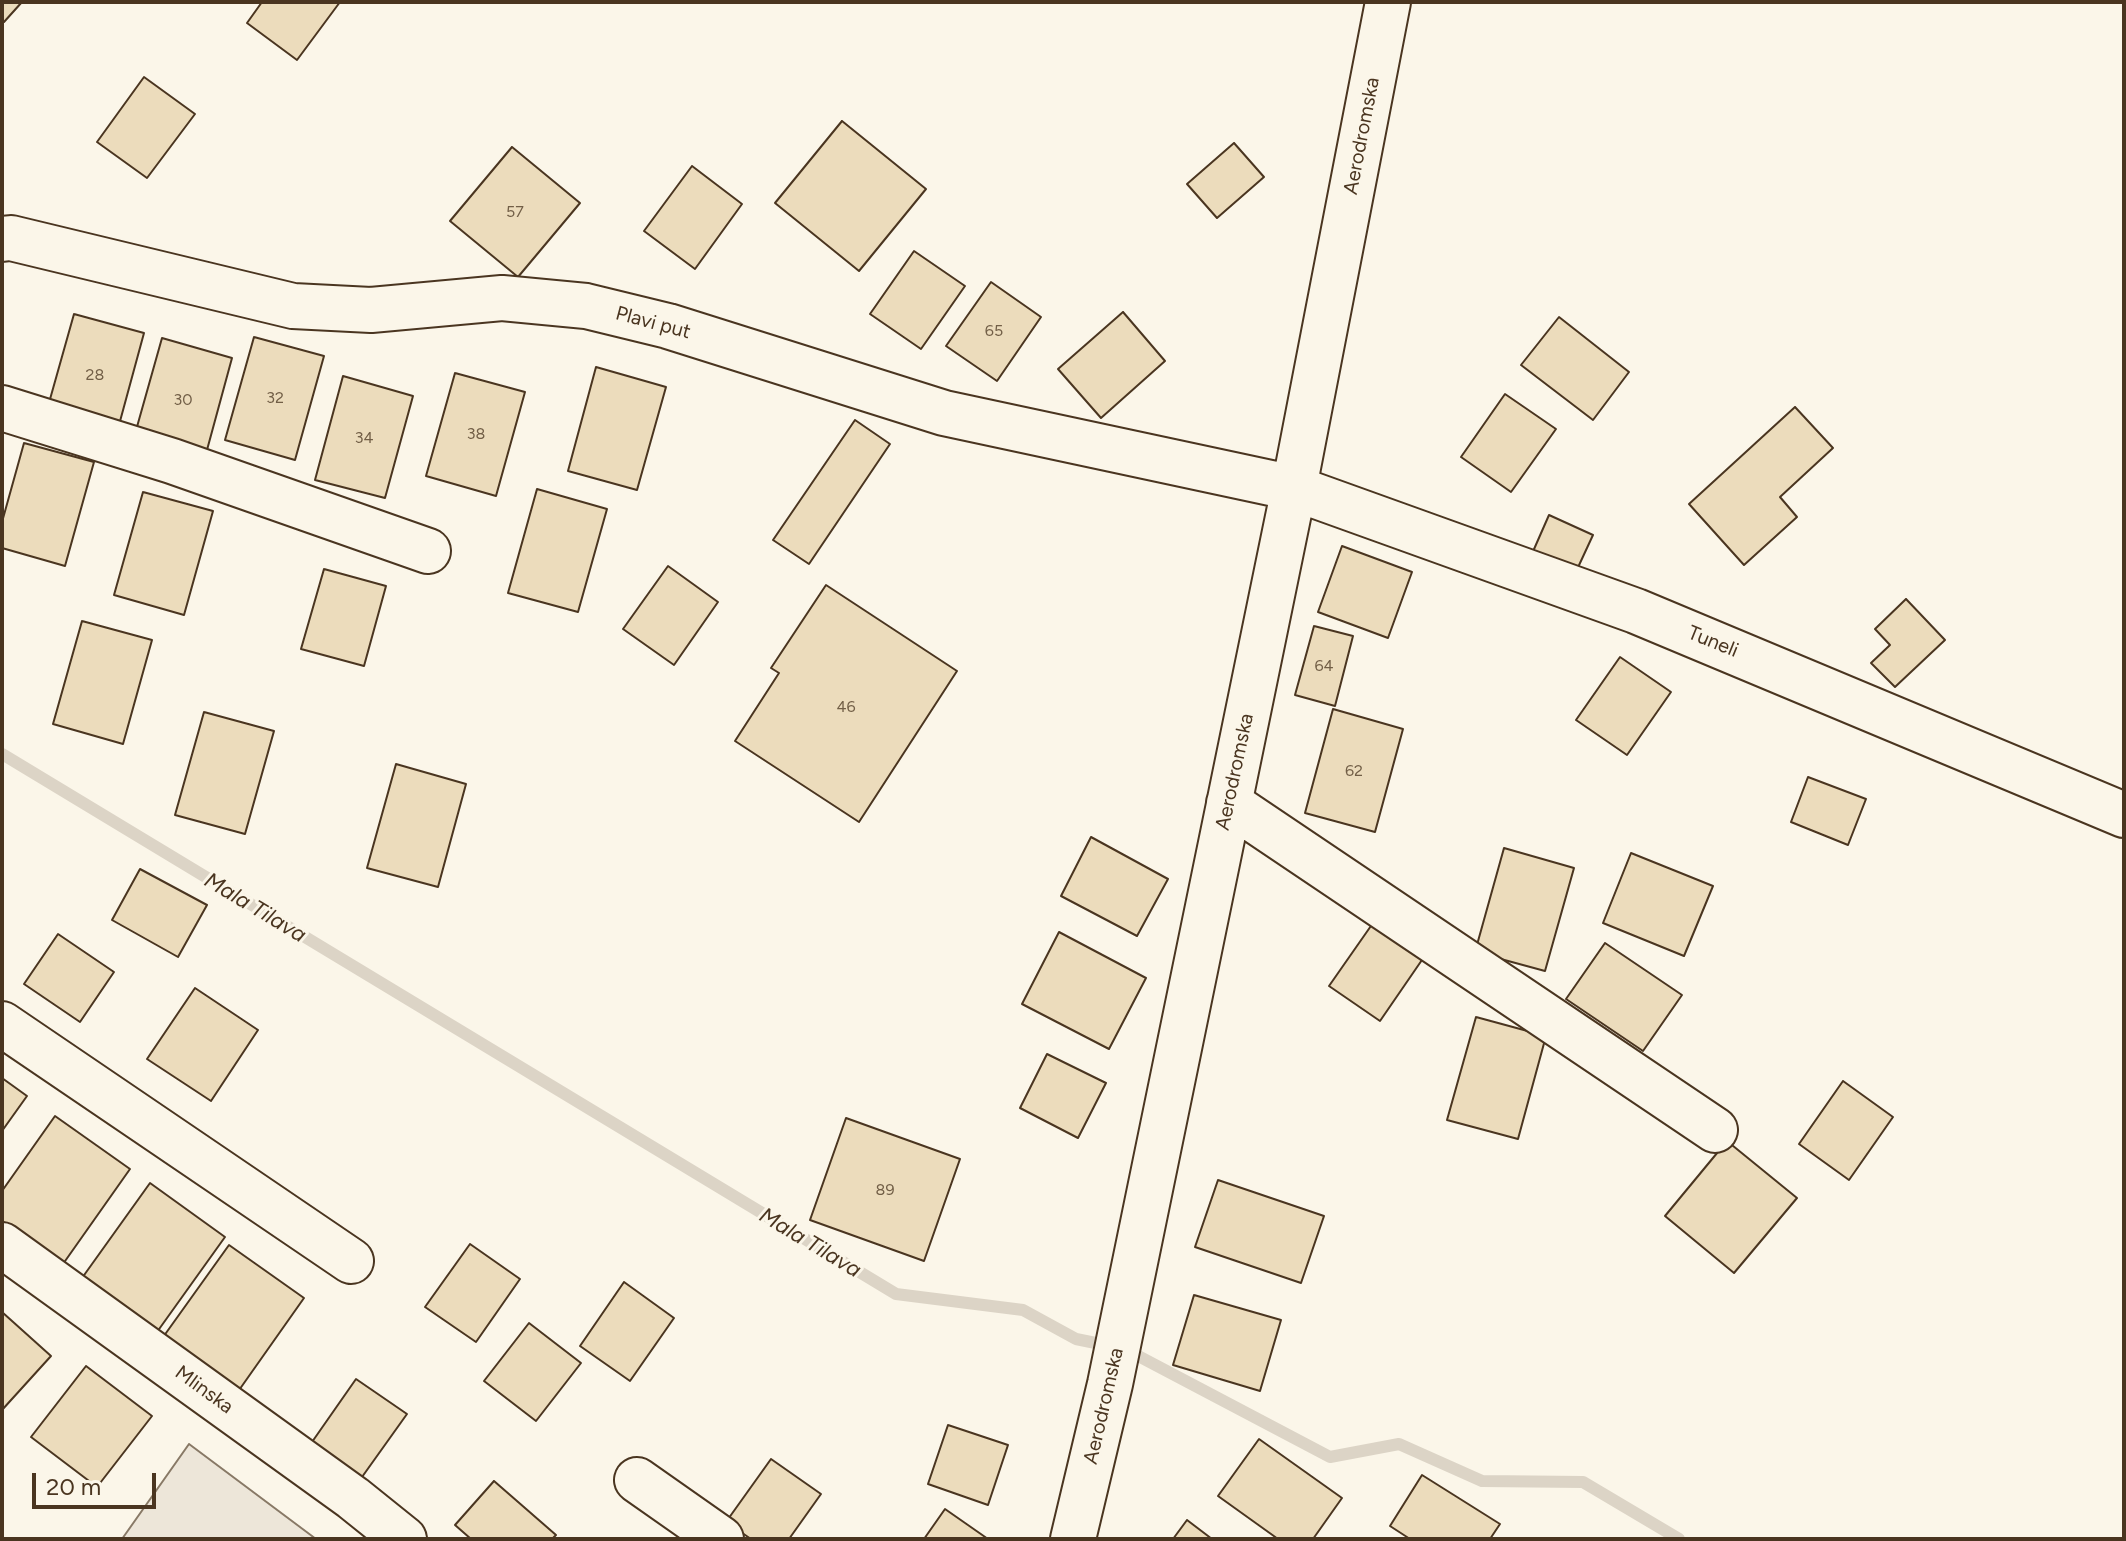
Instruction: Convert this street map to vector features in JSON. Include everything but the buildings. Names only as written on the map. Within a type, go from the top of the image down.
[{"type":"street","name":"Aerodromska","points":[[1073,1539],[1110,1384],[1294,488],[1388,2]]},
{"type":"street","name":"Plavi put","points":[[2,239],[11,238],[293,306],[371,310],[502,298],[586,306],[668,326],[944,413],[1294,488]]},
{"type":"street","points":[[2,408],[172,461],[428,551]]},
{"type":"street","name":"Tuneli","points":[[1294,488],[1636,611],[2124,815]]},
{"type":"street","points":[[1229,803],[1715,1130]]},
{"type":"street","points":[[2,1024],[351,1261]]},
{"type":"street","name":"Mlinska","points":[[2,1245],[353,1498],[404,1539]]},
{"type":"street","points":[[637,1480],[721,1539]]},
{"type":"shaded area","points":[[189,1444],[316,1539],[122,1539]]},
{"type":"waterway","name":"Mala Tilava","points":[[2,754],[896,1294],[1023,1310],[1076,1339],[1125,1349],[1330,1457],[1399,1444],[1482,1481],[1583,1482],[1679,1539]]}]
